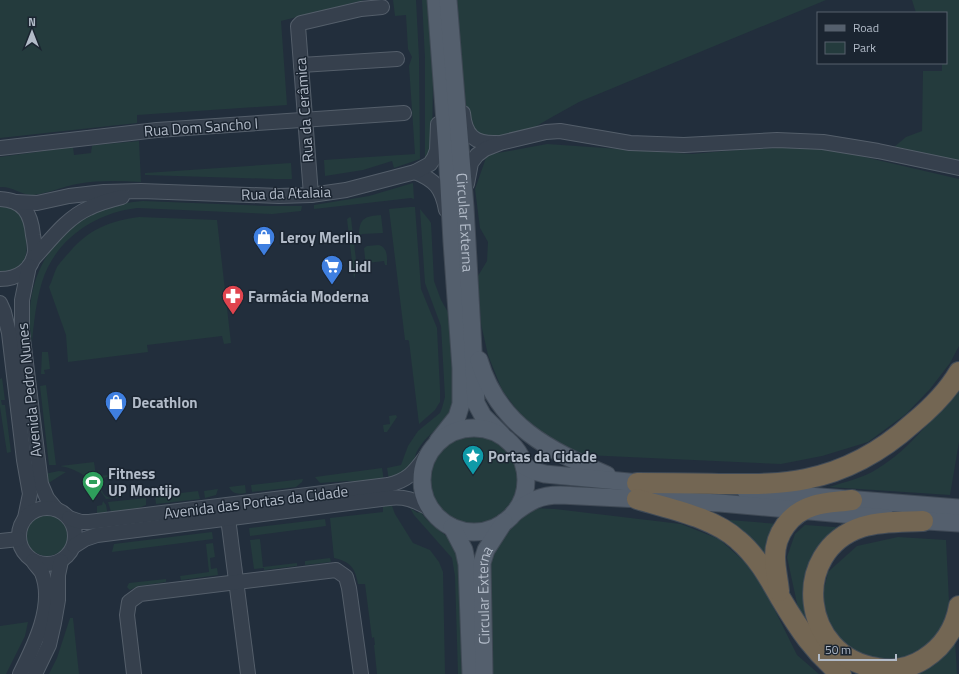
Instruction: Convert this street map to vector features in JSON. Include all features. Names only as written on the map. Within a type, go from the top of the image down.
[{"type":"highway","points":[[632,488],[786,482],[808,478],[846,466],[873,453],[899,435],[928,410],[955,379],[959,372]]},
{"type":"highway","points":[[632,488],[717,526],[737,539],[750,552],[775,586],[780,598],[810,644],[825,661],[841,674]]},
{"type":"highway","points":[[780,598],[775,556],[777,539],[786,523],[811,506],[852,500]]},
{"type":"highway","points":[[923,513],[863,527],[849,533],[836,542],[826,553],[814,579],[812,596],[814,613],[820,628],[830,643],[841,654],[868,667],[884,669],[902,668],[918,663],[931,654],[944,642],[953,626],[959,606]]},
{"type":"main road","name":"Circular Externa","points":[[436,0],[446,54],[465,207],[476,403],[483,416],[502,435]]},
{"type":"main road","name":"Circular Externa","points":[[434,446],[457,417],[461,404],[461,368],[447,149],[446,54],[448,0]]},
{"type":"main road","points":[[472,339],[488,384],[506,414],[526,432],[543,443],[571,459],[632,488]]},
{"type":"main road","points":[[509,518],[524,496],[526,484],[524,466],[519,454],[511,442],[502,435],[483,428],[468,428],[455,431],[434,446],[425,462],[422,476],[423,491],[431,509],[440,519],[452,527],[466,531],[477,532],[489,530],[509,518],[529,502],[539,497],[632,488],[852,500],[923,513],[959,523]]},
{"type":"main road","points":[[524,466],[545,474],[720,504],[804,511],[923,513],[959,508]]},
{"type":"main road","name":"Circular Externa","points":[[484,674],[482,563],[486,550],[509,518]]},
{"type":"main road","name":"Circular Externa","points":[[452,527],[464,550],[467,564],[471,674]]},
{"type":"street","name":"Rua da Cerâmica","points":[[311,195],[304,120],[298,26],[302,23],[361,9],[382,7]]},
{"type":"street","points":[[446,54],[458,72],[463,120],[468,133],[477,141],[489,144],[500,143],[546,132],[560,131],[630,143],[676,145],[777,140],[823,142],[878,151],[959,168]]},
{"type":"street","name":"Circular Externa","points":[[415,172],[430,164],[437,150],[437,72],[446,54]]},
{"type":"street","points":[[301,65],[397,59]]},
{"type":"street","name":"Rua Dom Sancho I","points":[[0,148],[157,130],[404,113]]},
{"type":"street","points":[[465,207],[468,176],[471,163],[477,155],[485,149],[500,143]]},
{"type":"street","points":[[415,172],[427,177],[437,184],[444,200],[452,242]]},
{"type":"street","name":"Rua da Atalaia","points":[[0,199],[37,204],[69,196],[104,192],[141,191],[279,196],[311,195],[346,190],[415,172]]},
{"type":"street","name":"Rua da Atalaia","points":[[0,279],[16,277],[23,273],[55,235],[74,217],[87,208],[102,202],[141,191]]},
{"type":"street","name":"Avenida Pedro Nunes","points":[[16,202],[23,207],[32,221],[35,250],[22,300],[21,315],[26,372],[41,484],[46,498],[56,509]]},
{"type":"street","name":"Avenida Pedro Nunes","points":[[0,303],[9,332],[24,460],[30,494],[25,518]]},
{"type":"street","name":"Avenida das Portas da Cidade","points":[[69,518],[81,522],[89,522],[388,485],[408,478],[434,446]]},
{"type":"street","name":"Avenida das Portas da Cidade","points":[[74,546],[85,539],[97,535],[399,497],[415,500],[431,509]]},
{"type":"street","points":[[20,674],[36,642],[43,621],[45,600],[44,585],[41,573],[33,561],[21,548],[19,532],[25,518],[31,512],[47,508],[56,509],[69,518],[73,524],[76,539],[74,546],[69,554],[61,561],[54,564],[47,565],[33,561]]},
{"type":"street","points":[[228,518],[248,674]]},
{"type":"street","points":[[0,541],[19,540]]},
{"type":"street","points":[[35,674],[49,645],[58,600],[58,575],[61,561]]},
{"type":"street","points":[[134,674],[127,615],[129,602],[140,594],[336,570],[346,577],[349,588],[361,674]]},
{"type":"green space","points":[[0,0],[364,0],[281,21],[287,105],[137,115],[137,123],[0,138]]},
{"type":"green space","points":[[393,0],[416,0],[419,58],[420,159],[394,168],[392,161],[363,170],[325,176],[324,160],[415,154],[409,66],[412,57],[408,49],[406,15],[395,16]]},
{"type":"green space","points":[[422,0],[429,0],[433,81],[432,148],[425,162],[425,58]]},
{"type":"green space","points":[[453,0],[826,0],[579,102],[523,134],[500,141],[470,132],[466,117]]},
{"type":"green space","points":[[912,0],[959,0],[959,163],[893,148],[906,137],[922,131],[923,71],[942,71],[942,64],[947,64],[947,12],[916,12]]},
{"type":"green space","points":[[139,141],[141,182],[93,182],[72,185],[42,194],[32,195],[24,194],[9,188],[0,187],[0,157],[73,147],[74,155],[91,153],[92,146],[95,145]]},
{"type":"green space","points":[[547,144],[692,154],[747,149],[810,147],[856,155],[959,179],[959,346],[950,363],[930,389],[906,414],[868,442],[822,456],[781,464],[585,455],[549,439],[522,417],[502,390],[488,355],[481,324],[478,276],[487,261],[488,242],[480,228],[475,189],[487,155]]},
{"type":"green space","points":[[291,163],[292,179],[145,175],[145,173]]},
{"type":"green space","points":[[413,183],[414,199],[411,198],[314,209],[314,205],[369,196]]},
{"type":"green space","points":[[143,201],[302,206],[301,211],[272,214],[137,208],[121,211],[91,223],[66,241],[56,253],[48,267],[38,297],[32,342],[30,321],[31,300],[35,281],[43,262],[54,245],[68,230],[85,218],[113,206]]},
{"type":"green space","points":[[0,206],[12,208],[20,214],[26,232],[27,243],[24,262],[15,269],[9,271],[0,271]]},
{"type":"green space","points":[[415,207],[421,289],[437,328],[440,390],[440,402],[435,410],[419,424],[409,341],[405,340],[389,209]]},
{"type":"green space","points":[[420,209],[431,223],[434,281],[441,300],[449,314],[455,402],[453,409],[448,416],[423,442],[415,456],[414,465],[389,480],[387,468],[401,465],[408,446],[418,431],[440,413],[445,397],[441,326],[425,283]]},
{"type":"green space","points":[[381,215],[383,233],[362,234],[359,236],[360,225],[364,219],[371,216]]},
{"type":"green space","points":[[139,217],[217,220],[231,343],[224,344],[222,336],[147,345],[148,352],[68,362],[66,335],[49,287],[57,267],[80,241],[96,230],[112,223]]},
{"type":"green space","points":[[350,217],[357,268],[354,279],[347,219]]},
{"type":"green space","points":[[379,245],[384,248],[387,256],[387,265],[385,265],[384,261],[367,263],[366,267],[364,248],[367,246]]},
{"type":"green space","points":[[42,352],[48,352],[50,369],[44,370],[45,374],[41,374]]},
{"type":"green space","points":[[2,378],[5,400],[1,400],[2,405],[5,405],[11,452],[7,453],[0,407],[0,379]]},
{"type":"green space","points":[[959,383],[959,442],[950,495],[829,487],[866,475],[889,461],[922,430]]},
{"type":"green space","points":[[46,385],[56,465],[49,465],[40,386]]},
{"type":"green space","points":[[396,415],[397,417],[387,432],[384,432],[383,425],[390,424],[389,416]]},
{"type":"green space","points":[[475,435],[492,439],[507,448],[516,463],[520,480],[516,497],[507,512],[492,521],[475,525],[458,521],[443,512],[434,497],[430,480],[434,463],[443,448],[458,439]]},
{"type":"green space","points":[[94,462],[96,476],[120,474],[121,480],[113,476],[104,478],[102,484],[103,493],[111,498],[119,495],[122,490],[123,497],[106,499],[97,487],[86,477],[74,470],[60,466]]},
{"type":"green space","points":[[382,468],[384,481],[370,483],[347,481],[320,483],[315,477]]},
{"type":"green space","points":[[59,471],[66,472],[47,484],[44,474]]},
{"type":"green space","points":[[303,479],[302,482],[296,487],[252,492],[251,485]]},
{"type":"green space","points":[[245,485],[246,493],[239,494],[234,493],[229,487]]},
{"type":"green space","points":[[218,489],[216,495],[205,498],[204,491]]},
{"type":"green space","points":[[198,491],[200,499],[156,504],[155,496]]},
{"type":"green space","points":[[146,498],[146,505],[124,514],[112,515],[108,502]]},
{"type":"green space","points":[[103,501],[106,505],[108,516],[97,516],[97,506],[102,505]]},
{"type":"green space","points":[[383,506],[392,506],[395,514],[413,543],[430,550],[439,562],[443,572],[445,674],[377,674],[374,637],[372,638],[365,584],[358,584],[354,570],[351,566],[334,558],[330,518],[383,512]]},
{"type":"green space","points":[[410,508],[418,513],[420,510],[429,522],[451,541],[459,554],[467,674],[458,674],[455,576],[452,558],[414,515]]},
{"type":"green space","points":[[533,508],[555,509],[681,524],[719,539],[745,562],[765,590],[797,655],[819,674],[489,674],[490,554],[509,529]]},
{"type":"green space","points":[[43,512],[51,512],[63,518],[69,530],[69,538],[63,550],[51,556],[43,556],[31,550],[25,538],[25,530],[31,518]]},
{"type":"green space","points":[[325,519],[326,526],[250,536],[249,528]]},
{"type":"green space","points":[[717,519],[779,524],[772,563]]},
{"type":"green space","points":[[805,525],[848,528],[827,541],[810,628],[801,622],[787,557],[795,534]]},
{"type":"green space","points":[[212,532],[213,539],[112,552],[114,544]]},
{"type":"green space","points":[[898,537],[946,540],[949,602],[937,638],[920,656],[891,665],[835,644],[819,610],[828,572],[857,546]]},
{"type":"green space","points":[[260,539],[263,567],[297,563],[297,566],[264,570],[264,568],[254,569],[250,540]]},
{"type":"green space","points":[[213,543],[215,557],[210,558],[211,569],[217,568],[218,575],[181,580],[180,576],[209,572],[206,544]]},
{"type":"green space","points":[[330,558],[331,562],[305,565],[305,561]]},
{"type":"green space","points":[[166,579],[166,582],[139,586],[130,590],[127,587],[129,583]]},
{"type":"green space","points":[[70,618],[73,618],[79,674],[49,674],[57,658]]},
{"type":"green space","points":[[28,622],[25,636],[6,674],[0,674],[0,626]]},
{"type":"green space","points":[[955,640],[957,674],[912,674]]},
{"type":"place","name":"Leroy Merlin","points":[[264,256]]},
{"type":"place","name":"Lidl","points":[[332,286]]},
{"type":"place","name":"Farmácia Moderna","points":[[233,316]]},
{"type":"place","name":"Decathlon","points":[[116,422]]},
{"type":"place","name":"Portas da Cidade","points":[[473,476]]},
{"type":"place","name":"Fitness UP Montijo","points":[[93,502]]}]
